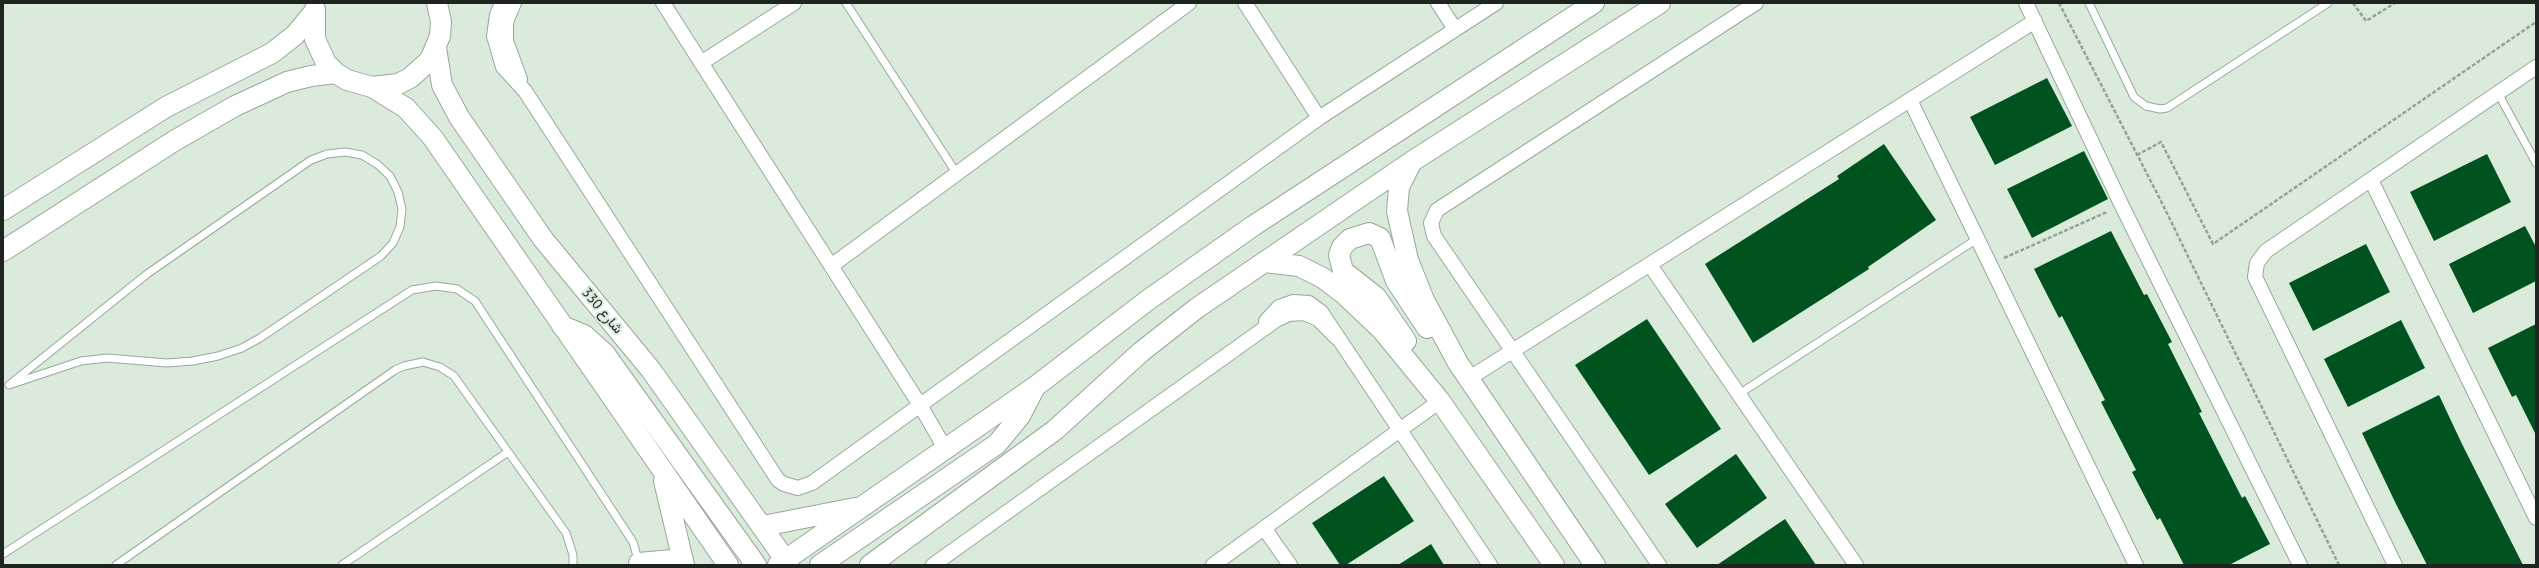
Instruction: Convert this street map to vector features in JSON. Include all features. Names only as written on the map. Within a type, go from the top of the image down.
[{"type":"street","points":[[502,3],[495,25],[496,47],[503,66],[525,91],[778,480],[791,487],[805,486],[812,483],[1319,118],[1496,3]]},
{"type":"street","points":[[514,3],[506,22],[506,41],[525,91]]},
{"type":"street","points":[[663,3],[920,405],[946,450]]},
{"type":"street","points":[[701,63],[794,3]]},
{"type":"street","points":[[831,266],[1189,3]]},
{"type":"street","points":[[1245,3],[1319,118]]},
{"type":"street","points":[[1438,3],[1455,29]]},
{"type":"street","points":[[785,564],[863,507],[1036,386],[1148,300],[1253,226],[1594,3]]},
{"type":"street","points":[[870,565],[1055,430],[1170,328],[1411,162],[1660,3]]},
{"type":"street","points":[[1659,565],[1434,236],[1431,223],[1437,210],[1756,3]]},
{"type":"street","points":[[2026,3],[2122,206],[2300,565]]},
{"type":"street","points":[[316,7],[315,39],[320,51],[336,73],[359,85],[372,87],[398,84],[410,78],[430,60],[440,36],[442,8]]},
{"type":"street","points":[[3,210],[166,107],[272,53],[295,35],[316,7]]},
{"type":"street","points":[[1463,371],[1513,351],[2035,21]]},
{"type":"street","name":"شارع 330","points":[[436,48],[442,85],[459,117],[543,239],[652,370],[763,526],[785,564]]},
{"type":"street","points":[[2395,565],[2255,277],[2257,263],[2266,251],[2536,67]]},
{"type":"street","points":[[3,251],[174,141],[235,106],[287,82],[311,76],[336,73]]},
{"type":"street","points":[[372,87],[406,108],[433,138],[728,565]]},
{"type":"street","points":[[1910,100],[2136,565]]},
{"type":"street","points":[[1411,162],[1402,180],[1397,200],[1403,242],[1424,300],[1463,371],[1595,565]]},
{"type":"street","points":[[2372,180],[2536,518]]},
{"type":"street","points":[[1440,401],[1429,374],[1376,297],[1343,271],[1339,255],[1345,244],[1363,234],[1369,233],[1380,238],[1401,289],[1442,350],[1463,371]]},
{"type":"street","points":[[1264,262],[1299,266],[1334,286],[1386,334],[1440,401],[1554,565]]},
{"type":"street","points":[[1650,264],[1856,565]]},
{"type":"street","points":[[933,565],[1255,333],[1283,316],[1297,313],[1318,319],[1337,338],[1490,565]]},
{"type":"street","points":[[562,326],[584,335],[608,357],[756,565]]},
{"type":"street","points":[[820,565],[997,444],[1020,416],[1036,386]]},
{"type":"street","points":[[1214,565],[1440,401]]},
{"type":"street","points":[[639,564],[684,562],[661,469]]},
{"type":"street","points":[[763,526],[863,507]]},
{"type":"street","points":[[1264,528],[1290,565]]},
{"type":"lane","points":[[846,3],[957,174]]},
{"type":"lane","points":[[2089,3],[2134,97],[2146,106],[2160,109],[2167,108],[2328,3]]},
{"type":"lane","points":[[2498,93],[2536,163]]},
{"type":"lane","points":[[339,152],[362,155],[378,164],[386,172],[398,192],[402,209],[400,227],[393,243],[381,256],[242,348],[218,356],[193,361],[168,363],[107,358],[81,361],[6,387],[147,274],[311,160],[327,154],[339,152]]},
{"type":"lane","points":[[1739,394],[1977,239]]},
{"type":"lane","points":[[3,554],[412,290],[436,286],[457,289],[475,301],[633,542],[639,564]]},
{"type":"lane","points":[[116,565],[404,366],[413,363],[432,364],[454,376],[566,533],[573,554],[573,565]]},
{"type":"lane","points":[[342,565],[508,452]]},
{"type":"path","points":[[2059,3],[2137,155],[2340,565]]},
{"type":"path","points":[[2352,3],[2366,21],[2395,3]]},
{"type":"path","points":[[2137,155],[2161,142],[2213,244],[2536,22]]},
{"type":"path","points":[[1990,265],[2122,206]]},
{"type":"building","points":[[2047,78],[2072,126],[1995,165],[1970,117]]},
{"type":"building","points":[[1884,144],[1936,220],[1868,267],[1869,269],[1753,343],[1705,264],[1839,179],[1837,176]]},
{"type":"building","points":[[2084,151],[2108,199],[2032,238],[2007,189]]},
{"type":"building","points":[[2487,154],[2511,202],[2434,241],[2410,192]]},
{"type":"building","points":[[2525,226],[2536,247],[2536,281],[2473,313],[2449,264]]},
{"type":"building","points":[[2111,231],[2144,295],[2147,294],[2172,342],[2168,344],[2202,412],[2199,413],[2242,498],[2245,496],[2270,544],[2229,565],[2184,565],[2160,518],[2157,520],[2132,472],[2136,470],[2101,402],[2105,400],[2062,316],[2059,318],[2034,269]]},
{"type":"building","points":[[2366,244],[2390,292],[2313,331],[2289,283]]},
{"type":"building","points":[[1647,319],[1721,429],[1649,475],[1575,365]]},
{"type":"building","points":[[2401,320],[2425,368],[2348,407],[2324,359]]},
{"type":"building","points":[[2536,324],[2536,435],[2516,395],[2512,397],[2488,348]]},
{"type":"building","points":[[2439,395],[2523,565],[2427,565],[2396,504],[2362,433]]},
{"type":"building","points":[[1736,454],[1767,498],[1697,548],[1665,504]]},
{"type":"building","points":[[1384,476],[1414,521],[1346,565],[1340,565],[1312,523]]},
{"type":"building","points":[[1785,519],[1816,565],[1717,565]]},
{"type":"building","points":[[1431,544],[1444,565],[1398,565]]}]
